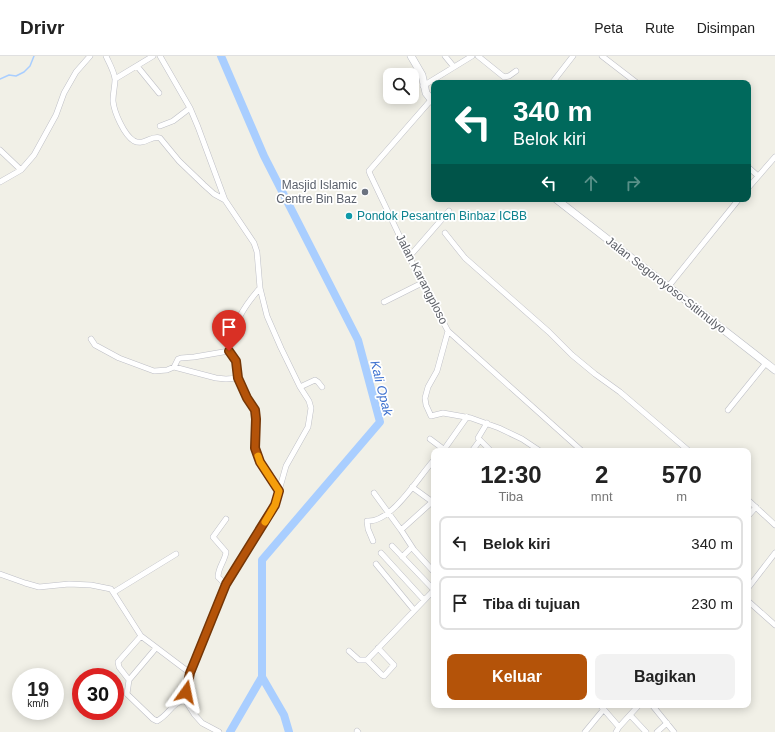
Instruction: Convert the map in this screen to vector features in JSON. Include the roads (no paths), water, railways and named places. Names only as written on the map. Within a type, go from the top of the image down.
[{"type":"main road","points":[[411,56],[422,74],[423,86],[431,100]]},
{"type":"main road","name":"Jalan Segoroyoso-Sitimulyo","points":[[561,202],[775,370]]},
{"type":"street","points":[[0,182],[21,170],[34,155],[56,115],[64,93],[76,72],[90,56]]},
{"type":"street","points":[[106,56],[115,79],[113,93],[114,107],[125,132],[129,137],[135,142],[141,143],[153,138],[160,138],[179,161],[204,185],[214,194],[225,200]]},
{"type":"street","points":[[115,79],[153,56]]},
{"type":"street","points":[[160,56],[190,108],[225,200],[256,247],[260,288],[267,316],[300,387],[309,401],[311,414],[308,427],[286,466],[275,505],[226,584],[190,673],[186,700],[202,724],[211,730],[219,732]]},
{"type":"street","points":[[445,56],[454,67]]},
{"type":"street","points":[[433,80],[472,56]]},
{"type":"street","points":[[478,56],[504,77],[509,76],[516,70]]},
{"type":"street","points":[[554,80],[573,56]]},
{"type":"street","points":[[602,56],[633,80]]},
{"type":"street","points":[[138,66],[159,93]]},
{"type":"street","points":[[423,86],[431,81]]},
{"type":"street","name":"Jalan Karangploso","points":[[431,102],[370,171],[409,257],[448,331],[579,448]]},
{"type":"street","points":[[160,126],[173,121],[190,108]]},
{"type":"street","points":[[0,150],[21,170]]},
{"type":"street","points":[[751,184],[775,157]]},
{"type":"street","points":[[751,170],[758,176]]},
{"type":"street","points":[[668,287],[737,202]]},
{"type":"street","points":[[409,257],[449,212]]},
{"type":"street","points":[[445,233],[465,258],[549,332],[572,355],[620,392],[685,448]]},
{"type":"street","points":[[384,302],[422,283]]},
{"type":"street","points":[[260,288],[242,311],[236,324],[229,351],[236,361],[238,378],[247,398],[255,410],[256,419],[254,440],[257,455],[279,491]]},
{"type":"street","points":[[448,331],[437,371],[428,387],[425,398],[430,416],[443,413],[467,417],[487,423],[527,442],[536,448]]},
{"type":"street","points":[[91,339],[95,345],[119,358],[154,371],[167,370],[174,367],[181,358],[229,351]]},
{"type":"street","points":[[728,410],[766,363]]},
{"type":"street","points":[[174,367],[216,378],[238,378]]},
{"type":"street","points":[[300,387],[315,380],[322,387]]},
{"type":"street","points":[[446,448],[467,417]]},
{"type":"street","points":[[474,448],[480,440],[478,438],[487,423]]},
{"type":"street","points":[[430,439],[440,448]]},
{"type":"street","points":[[480,440],[488,448]]},
{"type":"street","points":[[373,541],[368,529],[368,521],[374,520],[388,512],[399,503],[431,464]]},
{"type":"street","points":[[412,487],[431,501]]},
{"type":"street","points":[[374,493],[412,547],[431,568]]},
{"type":"street","points":[[751,503],[774,523]]},
{"type":"street","points":[[401,530],[431,505]]},
{"type":"street","points":[[751,513],[756,507]]},
{"type":"street","points":[[226,519],[213,537],[226,552],[218,572],[218,577],[226,584]]},
{"type":"street","points":[[392,546],[431,587]]},
{"type":"street","points":[[402,557],[412,547]]},
{"type":"street","points":[[381,553],[424,600]]},
{"type":"street","points":[[751,584],[775,553]]},
{"type":"street","points":[[114,592],[176,554]]},
{"type":"street","points":[[376,564],[414,610]]},
{"type":"street","points":[[0,574],[40,587],[69,584],[91,585],[107,588],[114,592],[141,636],[190,673]]},
{"type":"street","points":[[367,660],[431,593]]},
{"type":"street","points":[[751,604],[775,625]]},
{"type":"street","points":[[129,680],[119,666],[118,662],[141,636]]},
{"type":"street","points":[[156,648],[129,680],[127,694],[157,721],[164,717],[177,702],[186,700]]},
{"type":"street","points":[[349,651],[359,660],[367,660],[384,676],[394,667],[394,664],[378,648]]},
{"type":"street","points":[[585,732],[601,708]]},
{"type":"street","points":[[603,708],[619,727]]},
{"type":"street","points":[[616,732],[636,708]]},
{"type":"street","points":[[654,708],[674,732]]},
{"type":"street","points":[[630,715],[646,732]]},
{"type":"street","points":[[657,732],[667,724]]},
{"type":"waterway","points":[[0,79],[9,75],[16,76],[24,72],[30,66],[34,56]]},
{"type":"waterway","name":"Kali Opak","points":[[221,56],[264,156],[358,340],[380,422],[262,560],[262,677],[284,715],[289,732]]},
{"type":"waterway","points":[[230,732],[262,677]]},
{"type":"place","name":"Masjid Islamic Centre Bin Baz","points":[[365,192]]},
{"type":"place","name":"Pondok Pesantren Binbaz ICBB","points":[[349,216]]}]
